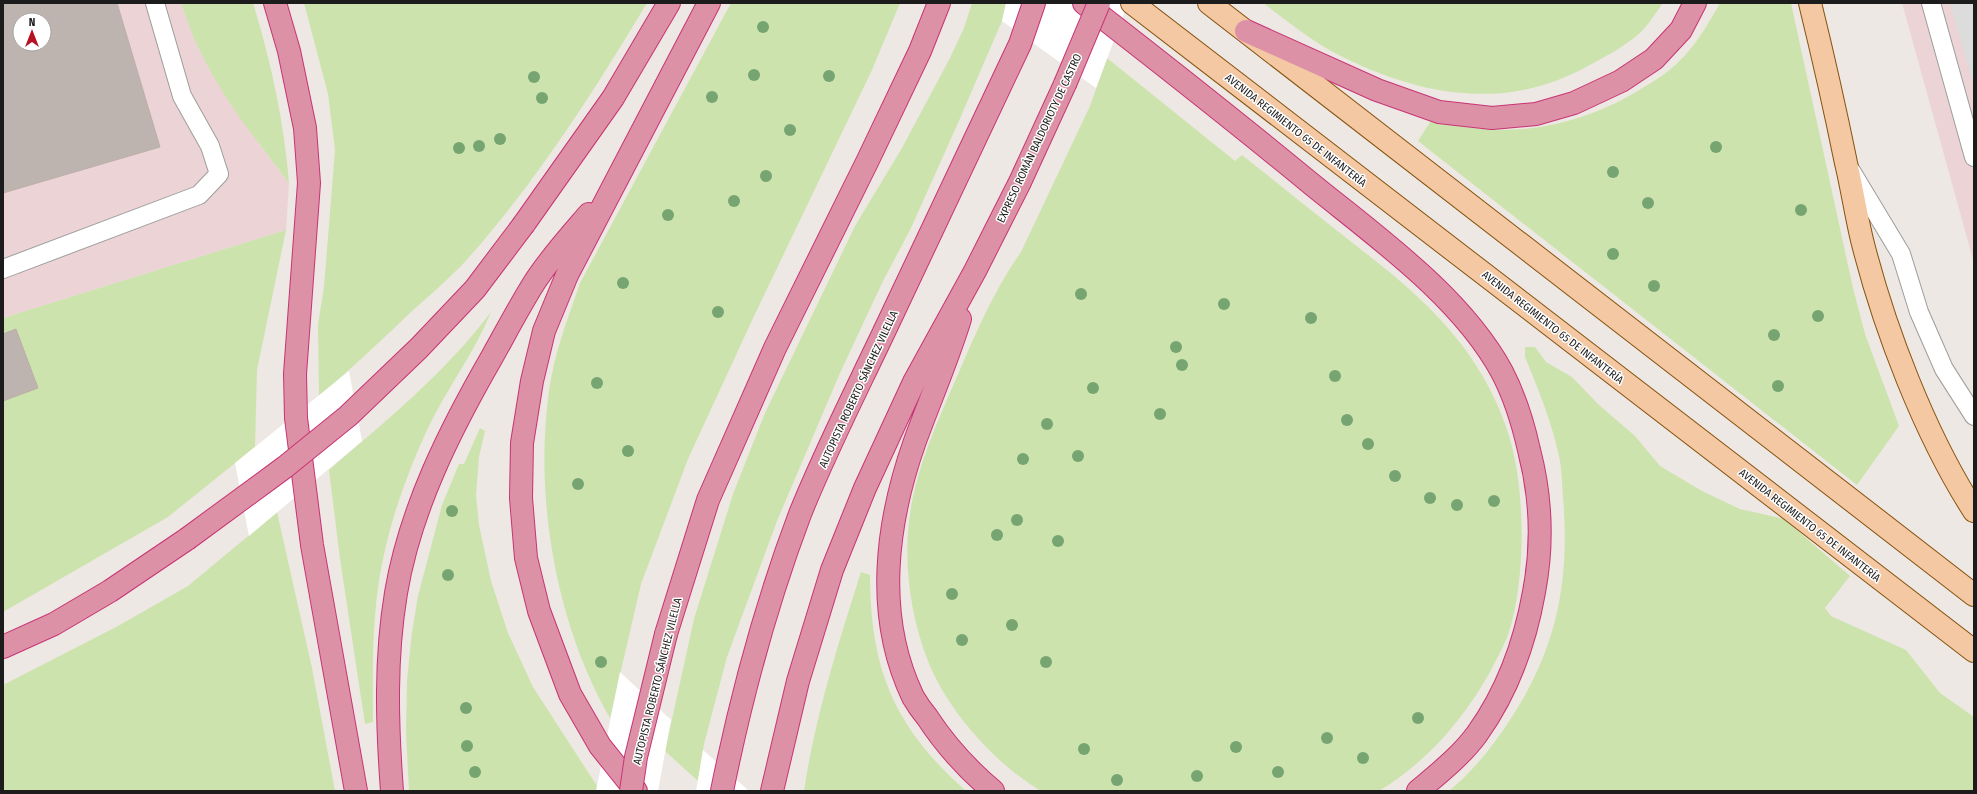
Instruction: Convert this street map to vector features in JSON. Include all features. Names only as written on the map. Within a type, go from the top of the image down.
[{"type":"highway","points":[[275,3],[289,51],[305,128],[309,183],[295,374],[296,418],[312,546],[356,791]]},
{"type":"highway","points":[[3,647],[54,624],[110,591],[187,539],[284,468],[348,416],[419,348],[475,289],[524,224],[613,98],[669,3]]},
{"type":"highway","points":[[636,791],[600,746],[570,694],[538,611],[526,558],[522,498],[522,443],[532,381],[544,331],[567,275],[709,3]]},
{"type":"highway","name":"AUTOPISTA ROBERTO SÁNCHEZ VILELLA","points":[[631,791],[636,758],[666,634],[708,500],[776,348],[920,51],[939,3]]},
{"type":"highway","name":"AUTOPISTA ROBERTO SÁNCHEZ VILELLA","points":[[722,791],[735,727],[752,661],[801,513],[850,403],[1020,44],[1034,3]]},
{"type":"highway","points":[[1084,3],[1203,95],[1423,275],[1470,326],[1501,371],[1520,412],[1534,471],[1540,515],[1538,572],[1529,620],[1515,664],[1494,706],[1476,736],[1442,771],[1418,791]]},
{"type":"highway","name":"EXPRESO ROMÁN BALDORIOTY DE CASTRO","points":[[976,271],[1020,182],[1099,3]]},
{"type":"highway","points":[[1246,31],[1398,98],[1439,112],[1492,118],[1536,114],[1574,103],[1621,81],[1654,59],[1681,30],[1695,3]]},
{"type":"highway","points":[[392,791],[387,701],[388,658],[392,619],[406,550],[424,494],[447,440],[479,379],[534,283],[563,243],[611,189]]},
{"type":"highway","points":[[772,791],[798,680],[832,570],[866,488],[914,382],[976,271]]},
{"type":"highway","points":[[976,271],[947,358],[915,442],[891,532],[887,570],[889,606],[894,633],[901,664],[914,698],[950,749],[969,771],[993,791]]},
{"type":"highway","points":[[3,632],[27,623],[163,556]]},
{"type":"main road","name":"AVENIDA REGIMIENTO 65 DE INFANTERÍA","points":[[1132,3],[1974,651]]},
{"type":"main road","points":[[1209,3],[1974,595]]},
{"type":"main road","points":[[1810,3],[1862,240],[1882,305],[1906,373],[1955,482],[1974,511]]},
{"type":"lane","points":[[3,269],[199,195],[219,174],[210,146],[182,96],[155,3]]},
{"type":"lane","points":[[1931,3],[1974,157]]},
{"type":"lane","points":[[1846,164],[1901,254],[1919,312],[1944,369],[1974,416]]},
{"type":"shaded area","points":[[3,3],[181,3],[200,51],[259,144],[289,183],[286,230],[3,318]]},
{"type":"shaded area","points":[[1902,3],[1974,3],[1974,263]]},
{"type":"shaded area","points":[[1950,3],[1974,3],[1974,87]]},
{"type":"green space","points":[[181,3],[253,3],[266,47],[276,92],[284,137],[289,183],[241,119],[219,86],[197,45]]},
{"type":"green space","points":[[304,3],[647,3],[584,105],[537,172],[488,235],[450,277],[343,376],[319,396],[318,325],[324,287],[335,150],[328,94]]},
{"type":"green space","points":[[731,3],[900,3],[872,70],[755,314],[688,459],[641,584],[610,718],[591,681],[576,642],[563,601],[554,559],[547,517],[545,474],[545,432],[551,377],[562,336],[580,283]]},
{"type":"green space","points":[[972,3],[1006,3],[1002,21],[911,228],[883,281],[840,373],[777,521],[727,657],[704,744],[698,781],[665,751],[694,619],[733,494],[765,413],[855,226],[902,148],[950,58],[964,28]]},
{"type":"green space","points":[[1263,3],[1663,3],[1646,27],[1631,41],[1588,66],[1556,81],[1524,90],[1492,94],[1460,93],[1428,88],[1366,68],[1316,42]]},
{"type":"green space","points":[[1720,3],[1791,3],[1853,288],[1865,334],[1899,426],[1857,485],[1418,141],[1432,119],[1467,127],[1490,130],[1513,130],[1559,123],[1582,117],[1603,109],[1650,84],[1677,63],[1687,53],[1709,23]]},
{"type":"green space","points":[[1107,58],[1235,161],[1242,155],[1404,284],[1434,312],[1469,354],[1483,376],[1505,424],[1515,458],[1519,482],[1522,536],[1518,589],[1508,635],[1490,672],[1456,723],[1413,767],[1379,791],[1041,791],[1024,780],[990,751],[960,717],[936,680],[922,646],[911,597],[907,548],[910,511],[920,470],[934,430],[972,341],[1003,280],[1021,252],[1090,106]]},
{"type":"green space","points":[[286,230],[257,370],[255,447],[168,517],[3,612],[3,318]]},
{"type":"green space","points":[[491,312],[469,356],[428,428],[400,496],[381,567],[375,616],[373,656],[373,722],[365,724],[340,559],[329,470],[435,375],[455,355]]},
{"type":"green space","points":[[1525,347],[1535,347],[1546,362],[1572,377],[1598,404],[1635,436],[1660,466],[1702,491],[1740,509],[1784,519],[1850,576],[1825,608],[1831,616],[1906,650],[1940,693],[1974,717],[1974,791],[1449,791],[1467,775],[1490,748],[1510,720],[1526,693],[1539,667],[1549,640],[1557,613],[1562,586],[1565,528],[1560,461],[1550,421],[1525,357]]},
{"type":"green space","points":[[480,428],[485,431],[479,457],[476,495],[479,525],[491,581],[508,633],[533,687],[597,786],[596,791],[409,791],[406,733],[407,680],[412,632],[418,596],[442,505],[459,464],[464,464]]},
{"type":"green space","points":[[277,512],[312,668],[335,791],[3,791],[3,685],[118,626],[188,586]]},
{"type":"green space","points":[[861,572],[870,575],[871,609],[875,640],[891,695],[904,720],[921,744],[941,768],[966,791],[804,791],[814,736],[821,708]]},
{"type":"pier","points":[[1006,3],[1128,3],[1096,88],[1002,21]]},
{"type":"pier","points":[[349,371],[362,441],[249,536],[235,463]]},
{"type":"pier","points":[[620,672],[671,720],[658,791],[596,791]]},
{"type":"pier","points":[[703,750],[749,791],[696,791]]},
{"type":"building","points":[[3,3],[117,3],[160,147],[3,193]]},
{"type":"building","points":[[16,329],[38,388],[3,401],[3,334]]}]
